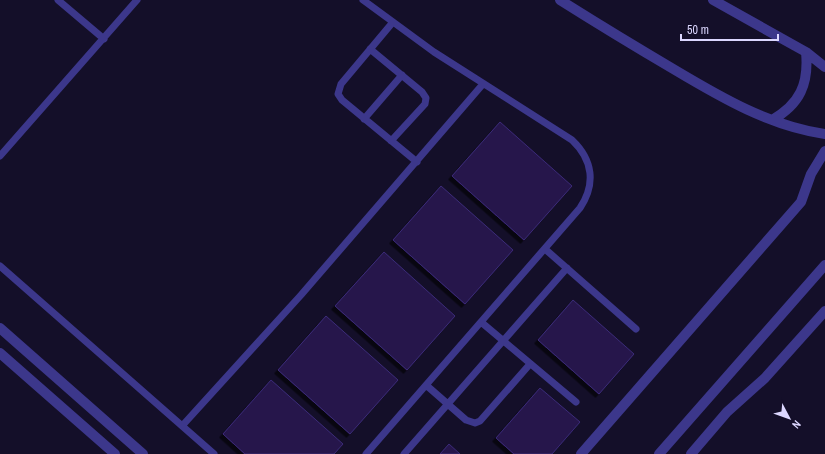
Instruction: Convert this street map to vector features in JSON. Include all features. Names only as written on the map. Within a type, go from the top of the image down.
[{"type":"street","points":[[560,0],[709,90],[750,112],[795,128],[825,134]]},
{"type":"street","points":[[713,0],[806,52],[825,67]]},
{"type":"street","points":[[772,120],[786,112],[801,91],[806,79],[806,52]]},
{"type":"street","points":[[581,454],[801,202],[811,174],[825,151]]},
{"type":"street","points":[[659,454],[825,265]]},
{"type":"street","points":[[691,454],[727,412],[770,373],[825,311]]},
{"type":"street","points":[[0,328],[143,454]]},
{"type":"street","points":[[3,360],[115,454]]},
{"type":"lane","points":[[58,0],[104,39]]},
{"type":"lane","points":[[0,156],[138,0]]},
{"type":"lane","points":[[363,0],[483,84],[572,140],[580,148],[589,164],[591,182],[586,200],[366,454]]},
{"type":"lane","points":[[393,22],[341,84],[338,90],[342,100],[417,162]]},
{"type":"lane","points":[[370,49],[424,95],[426,101],[392,141]]},
{"type":"lane","points":[[364,119],[402,75]]},
{"type":"lane","points":[[182,426],[301,296],[483,84]]},
{"type":"lane","points":[[545,249],[636,329]]},
{"type":"lane","points":[[0,266],[214,454]]},
{"type":"lane","points":[[404,454],[567,268]]},
{"type":"lane","points":[[481,322],[576,402]]},
{"type":"lane","points":[[426,386],[469,422],[478,423],[530,364]]},
{"type":"building","points":[[500,122],[572,186],[524,240],[452,176]]},
{"type":"building","points":[[441,186],[513,250],[465,304],[393,240]]},
{"type":"building","points":[[384,252],[455,316],[407,370],[335,306]]},
{"type":"building","points":[[573,300],[634,354],[599,394],[538,340]]},
{"type":"building","points":[[326,316],[398,380],[350,434],[278,370]]},
{"type":"building","points":[[271,380],[343,444],[334,454],[245,454],[223,434]]},
{"type":"building","points":[[540,388],[580,422],[552,454],[514,454],[496,438]]},
{"type":"building","points":[[449,444],[460,454],[440,454]]}]
